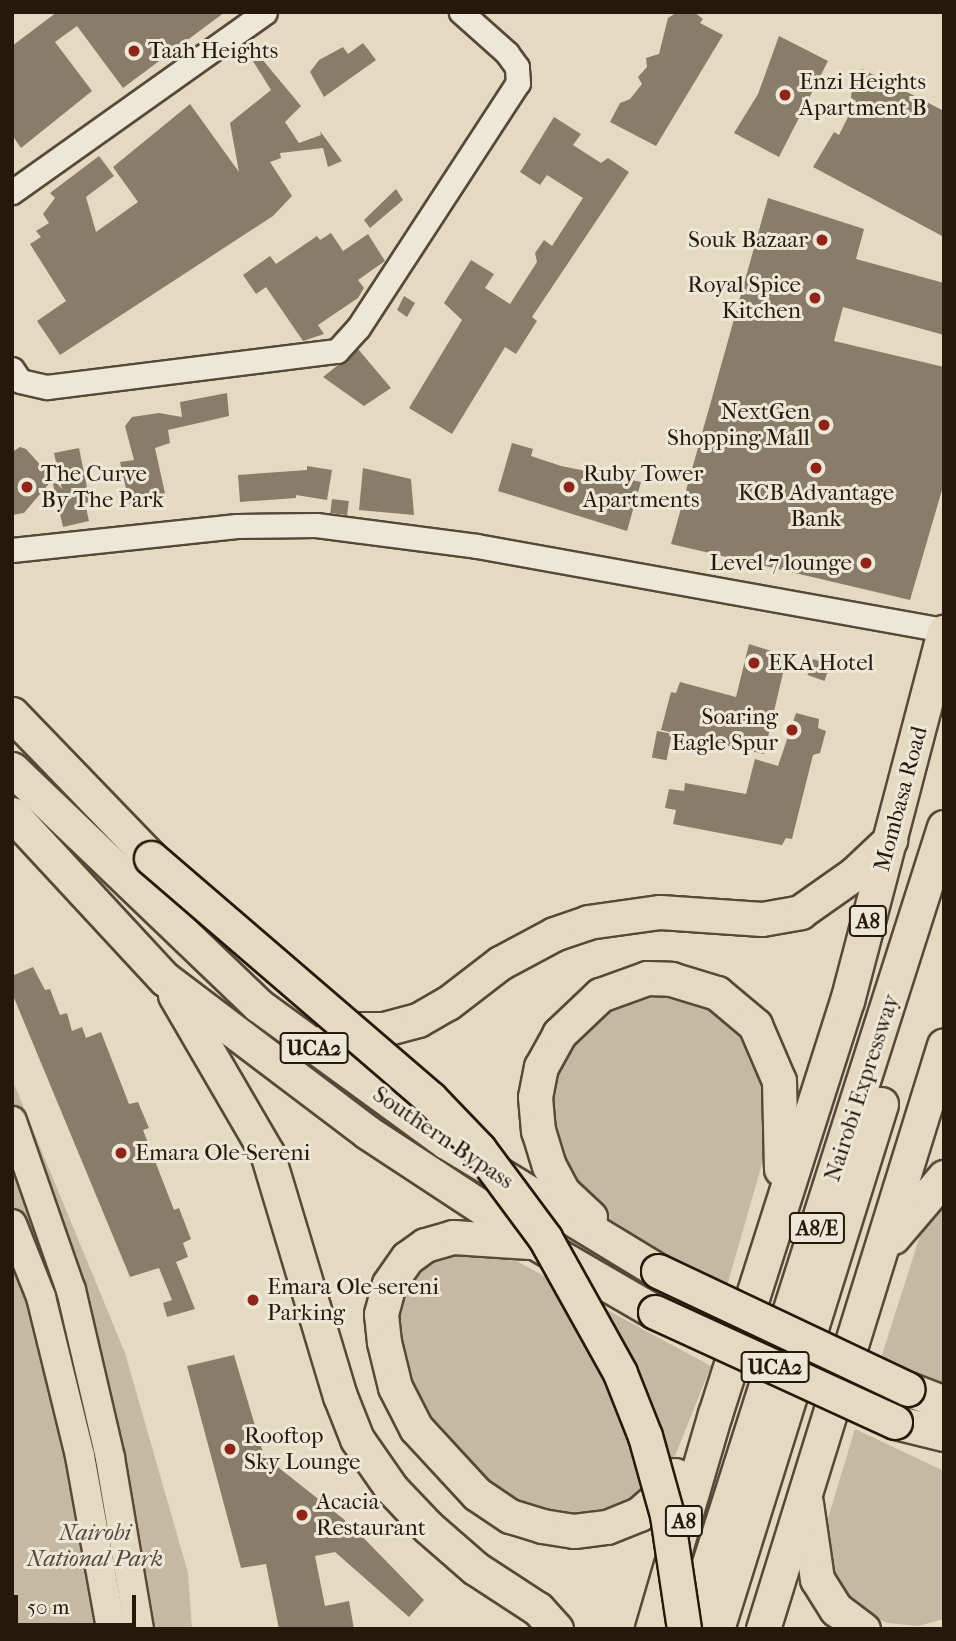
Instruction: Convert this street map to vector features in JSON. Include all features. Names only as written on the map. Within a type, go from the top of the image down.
[{"type":"highway","name":"Mombasa Road","points":[[780,1206],[847,1001],[944,631]]},
{"type":"highway","points":[[12,714],[150,858],[430,1098],[479,1149],[545,1238],[620,1373],[645,1436],[667,1515],[686,1629]]},
{"type":"highway","name":"Southern Bypass","points":[[12,769],[258,1005],[446,1142],[645,1264],[908,1389],[944,1403]]},
{"type":"highway","name":"Southern Bypass","points":[[12,814],[165,979],[367,1132],[536,1243],[655,1312],[895,1422],[944,1434]]},
{"type":"highway","name":"Nairobi Expressway","points":[[686,1629],[944,827]]},
{"type":"highway","points":[[258,1005],[317,1028],[384,1029],[418,1020],[449,1003],[500,963],[554,934],[588,922],[649,913],[762,919],[800,912],[844,882],[890,840]]},
{"type":"highway","name":"Nairobi Expressway","points":[[717,1629],[944,902]]},
{"type":"highway","points":[[165,979],[227,1077],[267,1153],[340,1396],[357,1439],[391,1488],[428,1527],[475,1567],[538,1609],[556,1629]]},
{"type":"highway","points":[[645,1264],[564,1192],[538,1131],[535,1097],[541,1067],[559,1034],[600,995],[628,983],[671,979],[696,985],[728,1001],[755,1025],[771,1056],[783,1105],[780,1206]]},
{"type":"highway","points":[[763,1629],[944,1045]]},
{"type":"highway","points":[[877,1259],[915,1207],[944,1177]]},
{"type":"highway","name":"A8","points":[[652,1629],[780,1206]]},
{"type":"highway","points":[[536,1243],[453,1237],[425,1245],[407,1258],[389,1284],[381,1314],[395,1387],[416,1428],[458,1476],[510,1516],[574,1531],[607,1527],[639,1514],[662,1494],[715,1414]]},
{"type":"highway","points":[[805,1490],[817,1578],[836,1609],[863,1629]]},
{"type":"main road","points":[[12,1121],[71,1290],[110,1458],[139,1629]]},
{"type":"main road","points":[[12,1224],[41,1297],[80,1456],[111,1629]]},
{"type":"main road","points":[[41,1297],[71,1290]]},
{"type":"street","points":[[12,192],[265,12]]},
{"type":"street","points":[[12,369],[20,381],[47,387],[337,351],[358,328],[517,83],[517,66],[507,53],[461,12]]},
{"type":"street","points":[[12,550],[237,526],[306,524],[491,549],[944,631]]},
{"type":"green space","points":[[678,991],[711,1004],[758,1050],[772,1129],[727,1286],[634,1243],[594,1211],[555,1166],[543,1089],[578,1025],[636,992]]},
{"type":"green space","name":"Nairobi National Park","points":[[12,1079],[125,1353],[188,1573],[192,1629],[12,1629]]},
{"type":"green space","points":[[944,1198],[944,1383],[881,1358],[923,1226]]},
{"type":"green space","points":[[444,1250],[507,1256],[711,1366],[673,1461],[640,1501],[597,1519],[517,1508],[466,1469],[419,1409],[387,1317],[422,1262]]},
{"type":"green space","points":[[855,1429],[944,1471],[944,1619],[918,1626],[887,1623],[859,1610],[837,1589],[827,1563],[828,1518]]},
{"type":"building","points":[[57,12],[225,12],[123,88],[77,26],[55,42],[92,91],[21,148],[12,135],[12,46]]},
{"type":"building","points":[[677,12],[694,12],[703,19],[700,23],[723,35],[656,146],[610,122],[620,103],[630,99],[642,84],[638,77],[647,67],[646,58],[659,54],[668,18]]},
{"type":"building","name":"Enzi Heights Apartment B","points":[[779,36],[828,61],[779,157],[734,133],[758,94]]},
{"type":"building","points":[[363,43],[376,60],[324,97],[310,72],[319,60],[343,47],[348,54]]},
{"type":"building","points":[[251,46],[301,106],[285,122],[299,143],[321,135],[320,131],[342,161],[328,167],[323,148],[280,153],[281,158],[270,162],[292,196],[273,216],[60,355],[37,321],[66,301],[30,244],[41,237],[36,231],[49,223],[43,214],[55,198],[50,193],[99,156],[114,176],[86,197],[96,232],[138,202],[113,167],[190,104],[239,172],[230,123],[271,90],[246,50]]},
{"type":"building","points":[[862,69],[944,111],[944,237],[813,167],[834,132],[839,135],[856,101],[851,98],[852,89]]},
{"type":"building","points":[[554,117],[581,134],[573,145],[601,163],[608,158],[629,172],[532,317],[537,321],[516,354],[505,347],[452,434],[409,408],[462,320],[444,303],[471,260],[494,274],[485,288],[510,304],[537,262],[535,253],[544,240],[552,246],[583,198],[547,175],[540,185],[520,172]]},
{"type":"building","points":[[396,189],[403,200],[370,228],[364,220]]},
{"type":"building","name":"NextGen Shopping Mall","points":[[768,198],[864,229],[856,259],[944,283],[944,335],[843,307],[834,341],[944,367],[944,483],[910,600],[671,544]]},
{"type":"building","points":[[331,233],[343,251],[368,234],[385,261],[358,280],[364,288],[358,298],[318,325],[324,334],[303,341],[266,287],[256,294],[243,275],[270,256],[276,264],[317,236],[320,240]]},
{"type":"building","points":[[404,296],[415,303],[407,317],[397,310]]},
{"type":"building","points":[[358,349],[391,388],[364,406],[323,377]]},
{"type":"building","points":[[227,393],[229,416],[168,430],[170,443],[155,448],[166,498],[130,506],[120,462],[134,460],[125,426],[132,417],[159,413],[182,417],[180,402]]},
{"type":"building","name":"Ruby Tower Apartments","points":[[512,443],[533,449],[531,456],[561,466],[641,482],[627,531],[498,491]]},
{"type":"building","points":[[20,447],[26,449],[62,489],[54,453],[79,448],[90,502],[85,503],[89,521],[63,527],[52,480],[24,513],[12,515],[12,452]]},
{"type":"building","points":[[307,466],[332,470],[327,500],[296,495],[296,498],[240,502],[238,475],[307,470]]},
{"type":"building","points":[[363,468],[411,479],[414,515],[359,510]]},
{"type":"building","points":[[332,499],[349,501],[347,515],[330,513]]},
{"type":"building","points":[[749,644],[787,656],[764,754],[661,730],[671,692],[676,693],[680,682],[736,697]]},
{"type":"building","points":[[813,659],[830,665],[824,681],[807,675]]},
{"type":"building","points":[[796,713],[819,719],[818,728],[826,731],[820,753],[813,755],[792,839],[786,838],[782,845],[673,824],[676,810],[665,808],[669,789],[684,791],[685,783],[746,794],[755,759],[778,766]]},
{"type":"building","points":[[657,731],[672,734],[667,760],[652,758]]},
{"type":"building","points":[[33,967],[45,990],[50,989],[60,1015],[67,1013],[72,1031],[82,1027],[86,1038],[101,1032],[129,1104],[138,1102],[149,1128],[143,1130],[174,1210],[179,1208],[191,1239],[183,1243],[188,1257],[176,1262],[195,1309],[167,1317],[163,1303],[172,1300],[159,1268],[130,1277],[12,993],[12,976]]},
{"type":"building","points":[[234,1355],[264,1456],[351,1525],[424,1600],[409,1617],[335,1552],[315,1556],[325,1606],[349,1601],[354,1629],[279,1629],[266,1564],[241,1568],[187,1366]]},
{"type":"place","name":"Taah Heights","points":[[134,51]]},
{"type":"place","name":"Enzi Heights Apartment B","points":[[785,95]]},
{"type":"place","name":"Souk Bazaar","points":[[822,240]]},
{"type":"place","name":"Royal Spice Kitchen","points":[[815,298]]},
{"type":"place","name":"NextGen Shopping Mall","points":[[824,425]]},
{"type":"place","name":"KCB Advantage Bank","points":[[816,468]]},
{"type":"place","name":"The Curve By The Park","points":[[27,487]]},
{"type":"place","name":"Ruby Tower Apartments","points":[[569,487]]},
{"type":"place","name":"Level 7 lounge","points":[[866,563]]},
{"type":"place","name":"EKA Hotel","points":[[754,663]]},
{"type":"place","name":"Soaring Eagle Spur","points":[[792,730]]},
{"type":"place","name":"Emara Ole-Sereni","points":[[121,1153]]},
{"type":"place","name":"Emara Ole-sereni Parking","points":[[253,1300]]},
{"type":"place","name":"Rooftop Sky Lounge","points":[[230,1449]]},
{"type":"place","name":"Acacia Restaurant","points":[[302,1515]]}]
